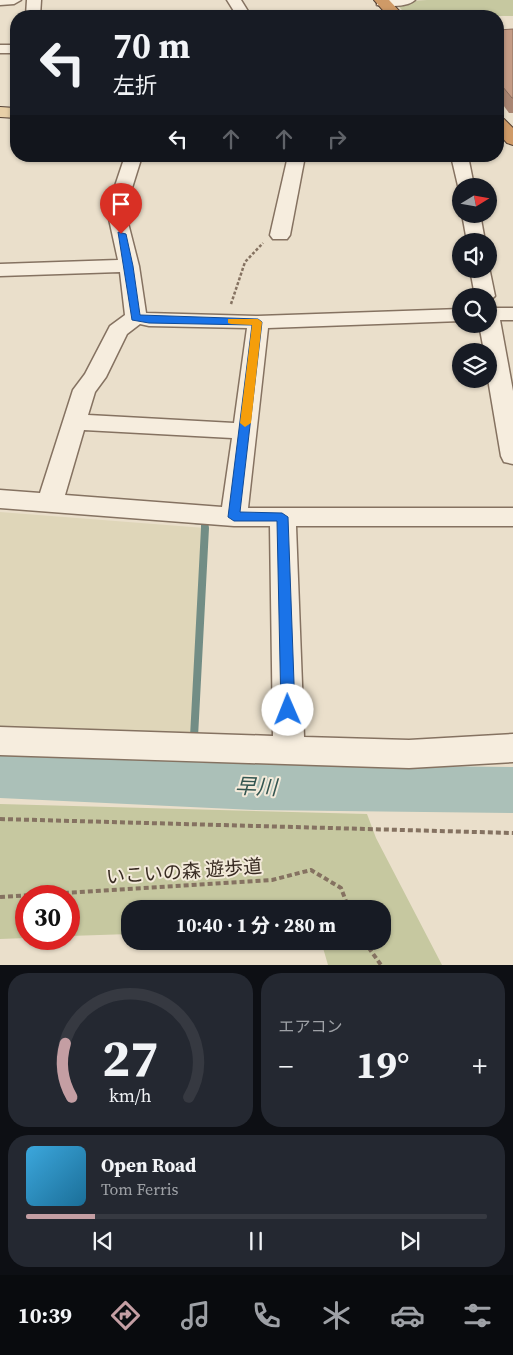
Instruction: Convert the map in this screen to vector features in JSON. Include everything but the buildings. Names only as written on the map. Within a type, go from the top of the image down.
[{"type":"street","points":[[0,1],[14,0]]},
{"type":"street","points":[[382,1],[408,0]]},
{"type":"street","points":[[132,162],[118,204],[118,218],[129,266],[136,318]]},
{"type":"street","points":[[280,235],[297,162]]},
{"type":"street","points":[[460,162],[463,178]]},
{"type":"street","points":[[0,270],[129,266]]},
{"type":"street","points":[[50,503],[76,422],[84,390],[95,377],[118,331],[136,318],[149,320],[258,322],[452,314]]},
{"type":"street","points":[[497,314],[513,314]]},
{"type":"street","points":[[234,517],[258,322]]},
{"type":"street","points":[[491,333],[513,456]]},
{"type":"street","points":[[76,422],[244,431]]},
{"type":"street","points":[[0,499],[234,517],[513,517]]},
{"type":"street","points":[[282,517],[289,749]]},
{"type":"street","points":[[0,741],[410,754],[513,748]]},
{"type":"path","points":[[226,321],[238,279],[252,250],[280,235]]},
{"type":"path","points":[[0,818],[513,833]]},
{"type":"path","name":"いこいの森 遊歩道","points":[[0,897],[272,880],[311,870],[341,888],[346,900]]},
{"type":"path","points":[[370,950],[381,965]]},
{"type":"shaded area","points":[[0,512],[205,528],[194,737],[0,727]]},
{"type":"green space","points":[[513,0],[513,16],[504,16],[504,10],[402,10],[394,2]]},
{"type":"green space","points":[[0,804],[367,814],[376,838],[442,965],[328,965],[324,950],[391,950],[391,900],[121,900],[121,934],[80,936],[80,885],[15,885],[15,938],[0,939]]},
{"type":"waterway","points":[[194,737],[205,528],[205,523],[197,522]]},
{"type":"waterway","points":[[252,773],[254,787]]},
{"type":"waterway","name":"早川","points":[[0,775],[254,787],[513,790]]},
{"type":"slow traffic","points":[[231,321],[258,322],[245,423]]},
{"type":"route","points":[[121,234],[129,266],[136,318],[149,320],[258,322],[234,517],[282,517],[288,710]]}]
